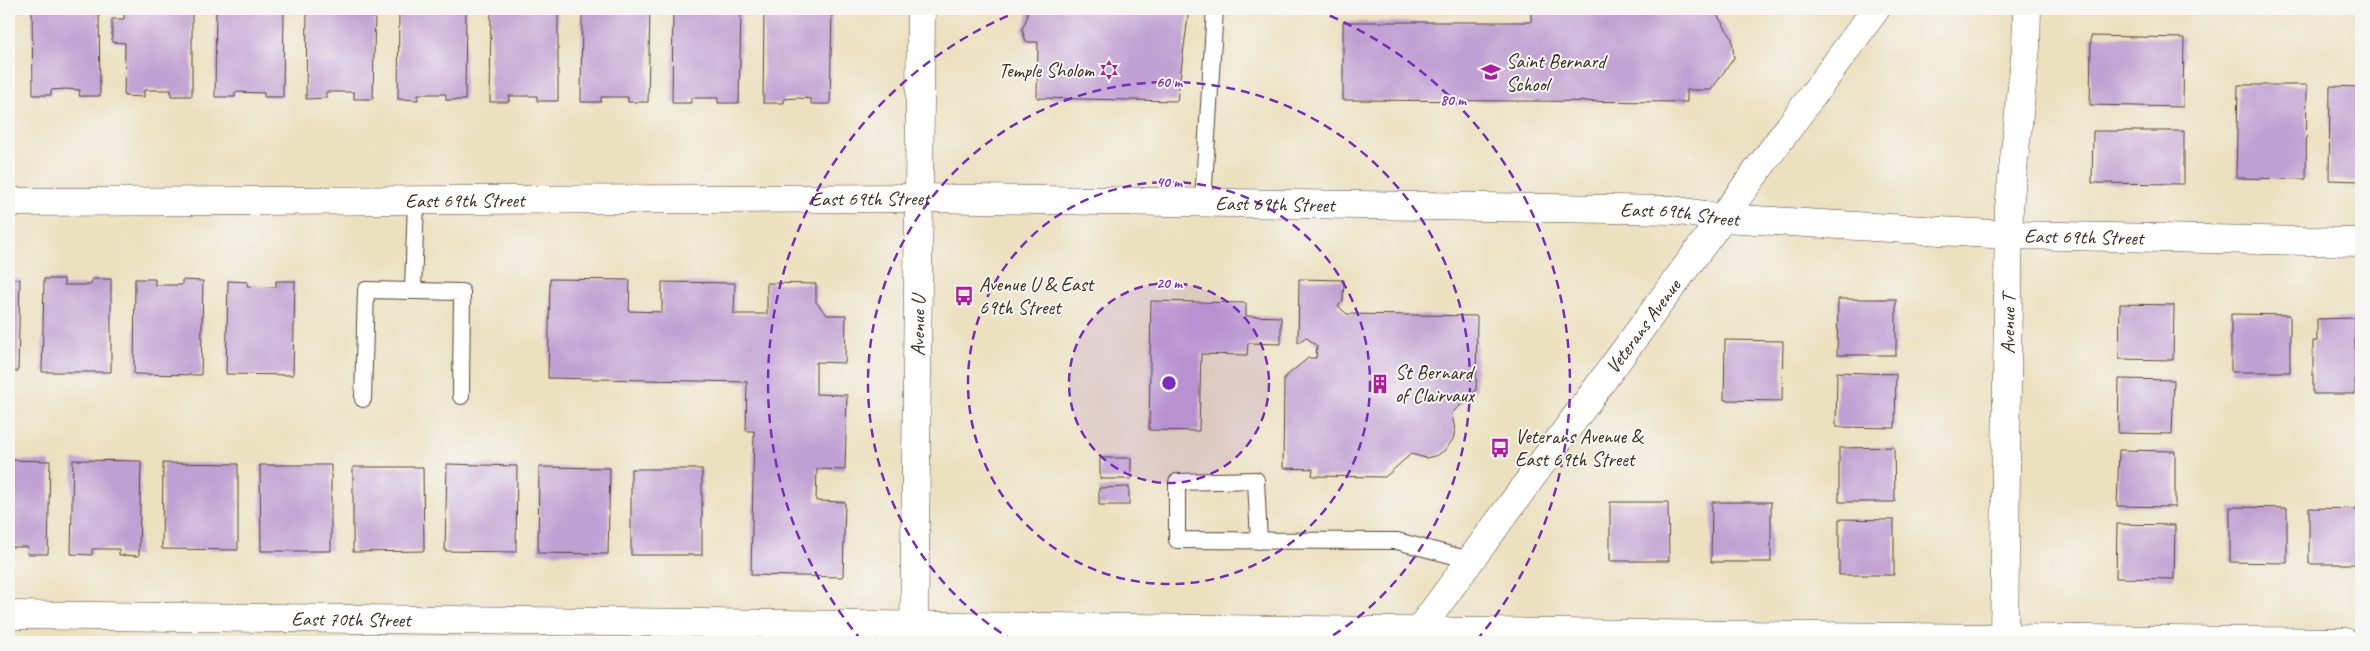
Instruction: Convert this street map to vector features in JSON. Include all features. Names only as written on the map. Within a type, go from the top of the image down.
[{"type":"street","name":"Avenue U","points":[[914,634],[921,9]]},
{"type":"street","name":"Veterans Avenue","points":[[1415,636],[1876,9]]},
{"type":"street","name":"Avenue T","points":[[2004,640],[2009,207],[2026,48],[2027,9]]},
{"type":"street","name":"East 69th Street","points":[[9,202],[920,198],[1203,201],[1673,210],[1723,218],[2008,235],[2361,242]]},
{"type":"street","name":"East 70th Street","points":[[9,615],[712,633],[2345,642]]},
{"type":"lane","points":[[1203,201],[1215,9]]},
{"type":"lane","points":[[413,290],[416,200]]},
{"type":"lane","points":[[362,399],[366,290],[462,292],[461,396]]},
{"type":"lane","points":[[1259,541],[1256,480],[1177,482],[1177,540],[1259,541],[1397,541],[1470,560]]},
{"type":"building","points":[[32,9],[99,9],[100,96],[79,96],[80,90],[66,89],[51,90],[51,95],[33,95]]},
{"type":"building","points":[[124,9],[192,9],[192,96],[171,96],[171,90],[144,90],[144,97],[124,96],[125,43],[112,42],[112,19],[124,19]]},
{"type":"building","points":[[216,9],[284,9],[283,97],[264,97],[264,93],[235,92],[235,97],[215,97]]},
{"type":"building","points":[[307,9],[375,9],[373,99],[354,99],[354,92],[326,92],[326,98],[306,99]]},
{"type":"building","points":[[399,9],[466,9],[465,100],[446,100],[446,94],[418,94],[418,100],[398,99]]},
{"type":"building","points":[[491,9],[558,9],[558,101],[537,101],[537,96],[509,96],[509,102],[490,102]]},
{"type":"building","points":[[582,9],[650,9],[648,102],[628,102],[628,97],[601,97],[601,102],[581,102]]},
{"type":"building","points":[[673,9],[741,10],[739,103],[718,103],[718,98],[691,98],[691,103],[672,103]]},
{"type":"building","points":[[798,9],[832,9],[830,104],[811,104],[811,99],[797,98],[784,99],[784,103],[763,103],[764,11],[798,11]]},
{"type":"building","name":"Temple Sholom","points":[[1027,9],[1189,9],[1177,101],[1037,98],[1038,42],[1026,42],[1022,29],[1027,18]]},
{"type":"building","points":[[1531,9],[1713,9],[1732,38],[1734,58],[1711,90],[1687,90],[1687,102],[1343,100],[1343,22],[1531,22]]},
{"type":"building","points":[[2091,36],[2184,38],[2183,107],[2090,105]]},
{"type":"building","points":[[2238,85],[2307,85],[2306,179],[2236,178]]},
{"type":"building","points":[[2330,86],[2361,87],[2361,181],[2329,180]]},
{"type":"building","points":[[2093,131],[2184,131],[2184,184],[2092,183]]},
{"type":"building","points":[[9,279],[20,279],[18,372],[9,371]]},
{"type":"building","points":[[44,279],[64,279],[64,285],[91,285],[92,279],[111,279],[111,372],[42,372]]},
{"type":"building","points":[[135,279],[155,279],[155,285],[182,285],[182,280],[203,281],[201,375],[134,374]]},
{"type":"building","points":[[550,279],[630,280],[629,311],[662,312],[662,282],[735,283],[734,314],[767,314],[767,283],[816,284],[816,302],[827,315],[846,315],[845,363],[816,362],[816,394],[847,395],[845,470],[817,469],[816,501],[845,502],[843,577],[751,575],[754,431],[746,431],[747,382],[548,378]]},
{"type":"building","name":"St Bernard of Clairvaux","points":[[1299,279],[1344,280],[1343,301],[1338,306],[1347,314],[1477,316],[1476,390],[1452,413],[1455,431],[1453,439],[1446,449],[1438,455],[1426,458],[1411,454],[1385,477],[1312,476],[1313,469],[1283,468],[1284,378],[1308,358],[1316,358],[1317,346],[1306,337],[1298,343]]},
{"type":"building","points":[[228,281],[248,282],[247,286],[276,287],[276,281],[295,281],[293,375],[226,374]]},
{"type":"building","points":[[1838,299],[1896,299],[1896,355],[1837,355]]},
{"type":"building","points":[[1151,301],[1246,303],[1246,316],[1281,317],[1281,344],[1248,343],[1247,355],[1201,354],[1199,431],[1149,430]]},
{"type":"building","points":[[2120,304],[2174,305],[2173,360],[2119,359]]},
{"type":"building","points":[[2231,314],[2290,315],[2290,372],[2231,372]]},
{"type":"building","points":[[2355,318],[2355,394],[2313,394],[2313,341],[2317,341],[2317,319]]},
{"type":"building","points":[[1725,340],[1783,341],[1782,401],[1724,400]]},
{"type":"building","points":[[1837,372],[1896,374],[1895,428],[1836,427]]},
{"type":"building","points":[[2119,379],[2174,380],[2172,434],[2118,433]]},
{"type":"building","points":[[1894,447],[1895,502],[1839,502],[1839,448]]},
{"type":"building","points":[[2119,450],[2175,451],[2175,507],[2117,506]]},
{"type":"building","points":[[1100,458],[1131,458],[1131,479],[1100,479]]},
{"type":"building","points":[[9,460],[50,461],[48,554],[27,554],[28,547],[9,547]]},
{"type":"building","points":[[73,460],[141,461],[139,556],[119,555],[119,549],[92,549],[92,555],[71,554]]},
{"type":"building","points":[[163,463],[238,464],[238,550],[162,549]]},
{"type":"building","points":[[447,464],[517,466],[516,552],[445,551]]},
{"type":"building","points":[[260,465],[331,465],[331,551],[261,551]]},
{"type":"building","points":[[353,467],[423,467],[424,551],[353,552]]},
{"type":"building","points":[[539,467],[610,468],[608,554],[538,553]]},
{"type":"building","points":[[631,469],[702,469],[702,555],[631,555]]},
{"type":"building","points":[[1129,487],[1129,505],[1099,505],[1099,488]]},
{"type":"building","points":[[1610,502],[1668,502],[1669,561],[1610,561]]},
{"type":"building","points":[[1712,502],[1771,502],[1771,562],[1711,562]]},
{"type":"building","points":[[2230,507],[2287,508],[2287,563],[2230,562]]},
{"type":"building","points":[[2309,508],[2361,509],[2361,564],[2309,564]]},
{"type":"building","points":[[1839,519],[1894,520],[1894,575],[1839,575]]},
{"type":"building","points":[[2117,524],[2175,525],[2174,579],[2116,578]]},
{"type":"place","name":"Temple Sholom","points":[[1109,70]]},
{"type":"place","name":"Saint Bernard School","points":[[1491,72]]},
{"type":"place","name":"Avenue U & East 69th Street","points":[[964,296]]},
{"type":"place","name":"St Bernard of Clairvaux","points":[[1380,384]]},
{"type":"place","name":"Veterans Avenue & East 69th Street","points":[[1500,448]]}]
